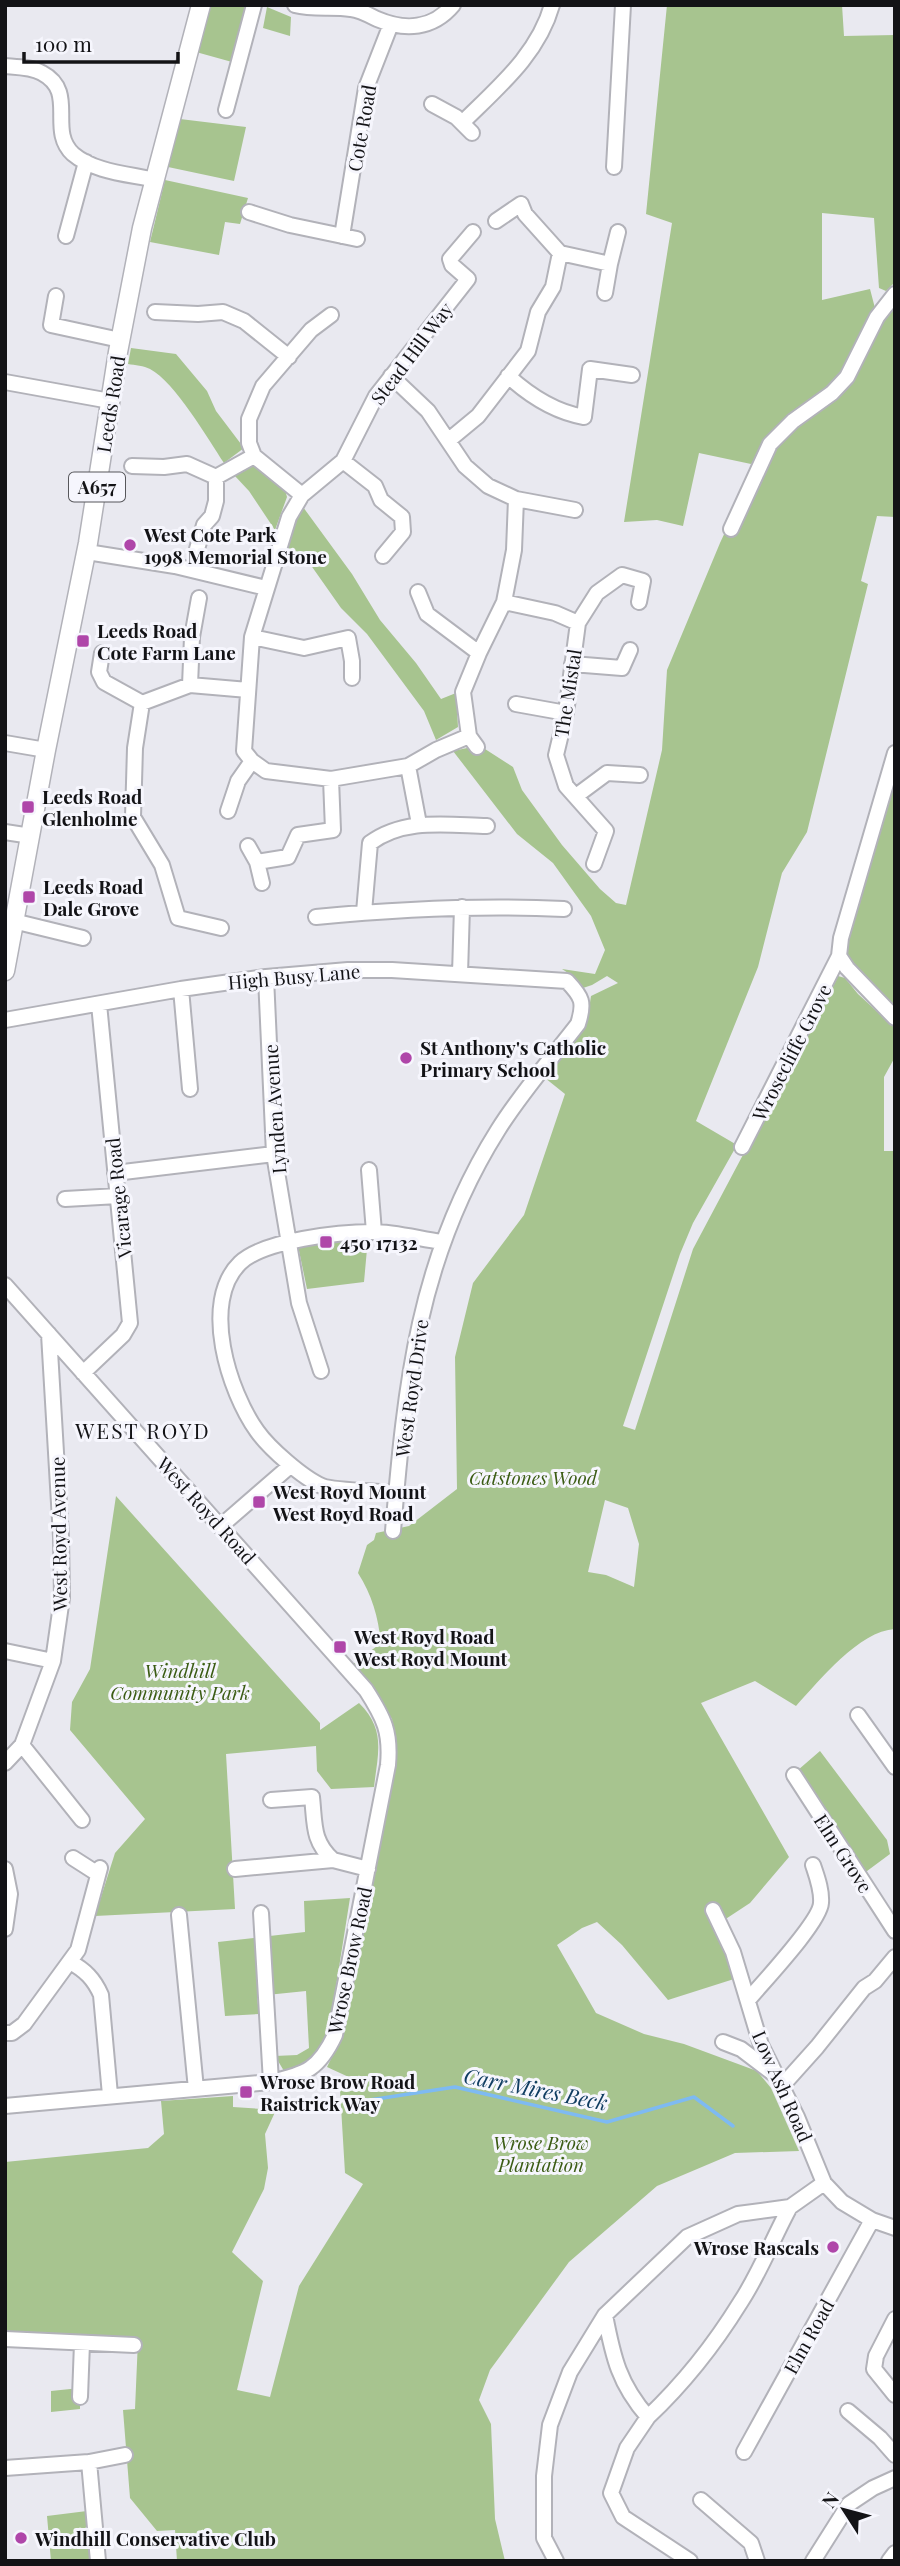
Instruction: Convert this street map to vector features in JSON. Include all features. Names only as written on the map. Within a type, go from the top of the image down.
[{"type":"main road","name":"Leeds Road","points":[[5,971],[10,920],[31,836],[87,552],[120,340],[142,228],[201,5]]},
{"type":"street","points":[[226,110],[254,5]]},
{"type":"street","points":[[296,5],[353,9],[391,24],[408,27],[425,25],[444,15],[453,5]]},
{"type":"street","points":[[432,104],[467,128],[527,55],[541,34],[552,5]]},
{"type":"street","points":[[614,167],[623,5]]},
{"type":"street","name":"Cote Road","points":[[342,236],[366,88],[391,24]]},
{"type":"street","points":[[5,66],[43,73],[53,82],[60,92],[62,103],[61,130],[72,153],[86,162],[155,180]]},
{"type":"street","points":[[66,236],[86,162]]},
{"type":"street","points":[[496,221],[521,204],[524,214],[559,253],[611,264]]},
{"type":"street","points":[[249,212],[290,225],[357,239]]},
{"type":"street","name":"Stead Hill Way","points":[[252,761],[244,751],[251,637],[289,517],[302,495],[343,461],[376,396],[468,279],[452,265],[450,259],[473,232]]},
{"type":"street","points":[[605,293],[618,232]]},
{"type":"street","points":[[449,440],[478,416],[528,351],[538,312],[553,287],[559,253]]},
{"type":"street","points":[[731,529],[770,444],[793,421],[832,393],[847,377],[877,317],[895,294]]},
{"type":"street","points":[[56,296],[51,325],[120,340]]},
{"type":"street","points":[[155,312],[223,312],[244,321],[289,357]]},
{"type":"street","points":[[302,495],[254,456],[249,443],[249,419],[263,386],[311,330],[331,315]]},
{"type":"street","points":[[508,376],[527,394],[566,414],[584,417],[590,369],[632,375]]},
{"type":"street","points":[[391,376],[428,411],[465,466],[488,486],[516,499],[575,510]]},
{"type":"street","points":[[5,382],[110,401]]},
{"type":"street","points":[[216,477],[254,456]]},
{"type":"street","points":[[343,461],[375,485],[381,500],[402,517],[404,532],[383,556]]},
{"type":"street","points":[[132,466],[164,467],[187,464],[216,477]]},
{"type":"street","points":[[197,549],[204,525],[212,516],[216,477]]},
{"type":"street","points":[[229,810],[238,781],[252,761],[266,771],[331,779],[408,766],[436,750],[473,742],[463,692],[504,602],[514,550],[516,499]]},
{"type":"street","points":[[87,552],[175,566],[266,588]]},
{"type":"street","points":[[578,623],[597,593],[622,575],[643,581],[639,602]]},
{"type":"street","points":[[418,592],[427,614],[479,653]]},
{"type":"street","points":[[190,685],[192,637],[199,598]]},
{"type":"street","name":"The Mistal","points":[[504,602],[555,613],[578,623],[566,712],[556,755],[566,786],[606,831],[594,864]]},
{"type":"street","points":[[251,637],[304,648],[348,638],[352,678]]},
{"type":"street","points":[[572,664],[622,667],[630,650]]},
{"type":"street","points":[[102,653],[99,672],[104,682],[142,703],[190,685],[248,690]]},
{"type":"street","points":[[142,703],[135,748],[133,817],[162,865],[178,918],[221,928]]},
{"type":"street","points":[[516,704],[566,712]]},
{"type":"street","points":[[5,743],[46,750]]},
{"type":"street","name":"Wrosecliffe Grove","points":[[742,1147],[839,956],[841,938],[895,753]]},
{"type":"street","points":[[408,766],[419,824]]},
{"type":"street","points":[[576,796],[607,773],[640,775]]},
{"type":"street","points":[[257,862],[288,856],[298,835],[333,830],[331,779]]},
{"type":"street","points":[[364,912],[370,842],[385,831],[419,824],[487,826]]},
{"type":"street","points":[[5,832],[31,836]]},
{"type":"street","points":[[248,846],[257,862],[262,883]]},
{"type":"street","points":[[460,974],[462,907]]},
{"type":"street","points":[[316,917],[462,907],[564,909]]},
{"type":"street","points":[[10,920],[83,937]]},
{"type":"street","points":[[839,956],[847,968],[895,1018]]},
{"type":"street","name":"High Busy Lane","points":[[5,1020],[181,989],[266,977],[348,970],[528,976],[566,981],[580,995]]},
{"type":"street","name":"Lynden Avenue","points":[[266,977],[274,1154],[299,1303],[321,1371]]},
{"type":"street","points":[[181,989],[190,1089]]},
{"type":"street","name":"West Royd Drive","points":[[393,1531],[413,1349],[427,1289],[442,1242],[498,1129],[578,1024],[583,1010],[580,995]]},
{"type":"street","name":"Vicarage Road","points":[[83,1373],[123,1335],[130,1323],[99,1004]]},
{"type":"street","points":[[115,1173],[274,1154]]},
{"type":"street","points":[[369,1170],[374,1232]]},
{"type":"street","points":[[65,1199],[118,1196]]},
{"type":"street","points":[[396,1493],[323,1487],[290,1466],[258,1433],[240,1404],[228,1368],[220,1320],[222,1292],[225,1283],[240,1263],[258,1250],[288,1241],[374,1232],[442,1242]]},
{"type":"street","name":"West Royd Road","points":[[5,1285],[222,1525],[377,1706]]},
{"type":"street","name":"West Royd Avenue","points":[[5,1763],[22,1745],[53,1661],[62,1598],[60,1511],[49,1334]]},
{"type":"street","points":[[222,1525],[290,1466]]},
{"type":"street","points":[[5,1651],[53,1661]]},
{"type":"street","name":"Wrose Brow Road","points":[[5,2106],[271,2082],[302,2075],[327,2053],[335,2035],[388,1765],[390,1741],[386,1723],[377,1706]]},
{"type":"street","points":[[858,1715],[895,1767]]},
{"type":"street","points":[[22,1745],[82,1819]]},
{"type":"street","name":"Elm Grove","points":[[794,1775],[895,1931]]},
{"type":"street","points":[[271,1800],[312,1797],[316,1838],[321,1850],[333,1860]]},
{"type":"street","points":[[5,2033],[12,2033],[24,2024],[70,1962],[84,1937],[99,1871],[73,1858]]},
{"type":"street","points":[[235,1869],[333,1860],[368,1869]]},
{"type":"street","points":[[748,1999],[798,1942],[821,1906],[821,1891],[813,1865]]},
{"type":"street","points":[[5,1869],[10,1894],[5,1929]]},
{"type":"street","name":"Low Ash Road","points":[[713,1910],[733,1952],[761,2045],[824,2183],[842,2202],[872,2220],[895,2228]]},
{"type":"street","points":[[261,1913],[271,2082]]},
{"type":"street","points":[[179,1915],[196,2089]]},
{"type":"street","points":[[723,2042],[741,2049],[778,2080],[817,2047],[864,1988],[875,1981],[895,1957]]},
{"type":"street","points":[[70,1962],[83,1969],[96,1983],[101,1995],[110,2095]]},
{"type":"street","points":[[556,2561],[544,2538],[544,2476],[550,2425],[570,2372],[605,2315],[687,2237],[737,2214],[790,2207],[824,2183]]},
{"type":"street","points":[[690,2561],[623,2517],[611,2493],[627,2448],[648,2417],[673,2394],[699,2363],[742,2301],[790,2207]]},
{"type":"street","name":"Elm Road","points":[[744,2452],[872,2220]]},
{"type":"street","points":[[605,2315],[612,2354],[630,2397],[648,2417]]},
{"type":"street","points":[[895,2319],[876,2356],[874,2369],[895,2395]]},
{"type":"street","points":[[5,2339],[134,2345]]},
{"type":"street","points":[[80,2397],[82,2343]]},
{"type":"street","points":[[848,2411],[880,2438],[895,2455]]},
{"type":"street","points":[[5,2468],[89,2462],[125,2455]]},
{"type":"street","points":[[89,2462],[98,2561]]},
{"type":"street","points":[[813,2561],[849,2504],[873,2488],[895,2478]]},
{"type":"street","points":[[701,2500],[751,2543],[757,2561]]},
{"type":"street","points":[[889,2561],[895,2553]]},
{"type":"green space","points":[[209,5],[247,5],[232,62],[196,52]]},
{"type":"green space","points":[[667,5],[842,5],[844,36],[895,35],[895,282],[886,291],[879,288],[874,218],[822,213],[822,300],[870,289],[876,312],[848,369],[827,390],[776,426],[751,464],[699,453],[683,526],[657,520],[624,522],[672,223],[646,214]]},
{"type":"green space","points":[[267,7],[291,17],[290,36],[263,28]]},
{"type":"green space","points":[[180,119],[246,127],[234,181],[168,167]]},
{"type":"green space","points":[[165,180],[248,198],[240,224],[225,222],[219,255],[150,242]]},
{"type":"green space","points":[[895,299],[895,517],[877,516],[861,581],[868,584],[807,832],[782,873],[758,967],[696,1121],[737,1145],[693,1223],[680,1254],[623,1426],[635,1430],[693,1249],[838,976],[845,978],[858,994],[895,1028],[895,1057],[884,1077],[884,1151],[895,1151],[895,1629],[881,1632],[854,1647],[796,1706],[755,1681],[701,1703],[789,1857],[750,1903],[715,1926],[734,1979],[668,2000],[622,1945],[597,1922],[582,1928],[557,1945],[596,2013],[644,2034],[684,2044],[757,2071],[771,2088],[799,2151],[735,2153],[657,2186],[569,2262],[490,2370],[479,2400],[491,2424],[495,2519],[505,2561],[177,2561],[175,2530],[157,2531],[130,2498],[123,2410],[135,2409],[138,2340],[5,2332],[5,2162],[148,2148],[164,2134],[161,2101],[233,2096],[233,2107],[276,2110],[265,2134],[268,2168],[264,2189],[232,2252],[263,2281],[237,2390],[270,2397],[299,2286],[363,2184],[345,2173],[340,2090],[355,2091],[353,2079],[327,2067],[344,2032],[396,1750],[392,1719],[368,1683],[352,1665],[381,1643],[374,1606],[358,1573],[367,1545],[374,1540],[376,1533],[409,1526],[457,1489],[455,1357],[473,1283],[524,1215],[565,1094],[545,1078],[589,1009],[591,996],[618,983],[607,976],[583,988],[574,977],[562,969],[595,974],[605,950],[591,916],[553,863],[517,834],[453,751],[467,748],[479,755],[485,749],[513,767],[522,790],[562,845],[600,889],[616,903],[626,905],[662,750],[667,670],[752,474],[794,426],[816,409]],"holes":[[[605,1500],[628,1508],[639,1544],[634,1587],[606,1575],[588,1572]]]},
{"type":"green space","points":[[131,348],[176,354],[207,391],[216,411],[244,448],[224,463],[170,386],[150,369],[128,364]]},
{"type":"green space","points":[[258,466],[285,490],[287,497],[275,530],[249,491],[234,475],[249,467]]},
{"type":"green space","points":[[303,507],[352,574],[380,620],[416,663],[441,699],[456,693],[458,727],[436,740],[424,711],[367,634],[341,608],[303,554],[285,551],[295,514]]},
{"type":"green space","points":[[895,772],[895,1012],[850,962],[846,949]]},
{"type":"green space","points":[[368,1238],[364,1282],[307,1289],[298,1246]]},
{"type":"green space","name":"Windhill Community Park","points":[[116,1496],[320,1723],[320,1730],[359,1703],[368,1713],[377,1732],[374,1787],[331,1789],[317,1771],[316,1746],[226,1754],[235,1909],[95,1916],[115,1853],[145,1819],[70,1730],[72,1702],[90,1669]]},
{"type":"green space","points":[[820,1751],[887,1840],[890,1854],[863,1874],[798,1770]]},
{"type":"green space","points":[[350,1898],[328,2037],[309,2059],[284,2071],[275,2056],[297,2055],[309,2048],[306,1991],[257,1996],[259,2014],[225,2016],[218,1942],[305,1932],[304,1901]]},
{"type":"green space","points":[[80,2388],[80,2409],[51,2412],[51,2391]]},
{"type":"green space","points":[[87,2511],[92,2561],[51,2561],[47,2516]]},
{"type":"waterway","name":"Carr Mires Beck","points":[[363,2101],[455,2087],[607,2122],[694,2097],[733,2126]]},
{"type":"place","name":"West Cote Park 1998 Memorial Stone","points":[[130,545]]},
{"type":"place","name":"Leeds Road Cote Farm Lane","points":[[83,641]]},
{"type":"place","name":"Leeds Road Glenholme","points":[[28,807]]},
{"type":"place","name":"Leeds Road Dale Grove","points":[[29,897]]},
{"type":"place","name":"St Anthony's Catholic Primary School","points":[[406,1058]]},
{"type":"place","name":"450 17132","points":[[326,1242]]},
{"type":"place","name":"West Royd Mount West Royd Road","points":[[259,1502]]},
{"type":"place","name":"West Royd Road West Royd Mount","points":[[340,1647]]},
{"type":"place","name":"Wrose Brow Road Raistrick Way","points":[[246,2092]]},
{"type":"place","name":"Wrose Rascals","points":[[833,2247]]},
{"type":"place","name":"Windhill Conservative Club","points":[[21,2538]]},
{"type":"district","name":"WEST ROYD","points":[[143,1430]]},
{"type":"park label","name":"Catstones Wood","points":[[533,1477]]},
{"type":"park label","name":"Wrose Brow Plantation","points":[[541,2153]]}]
